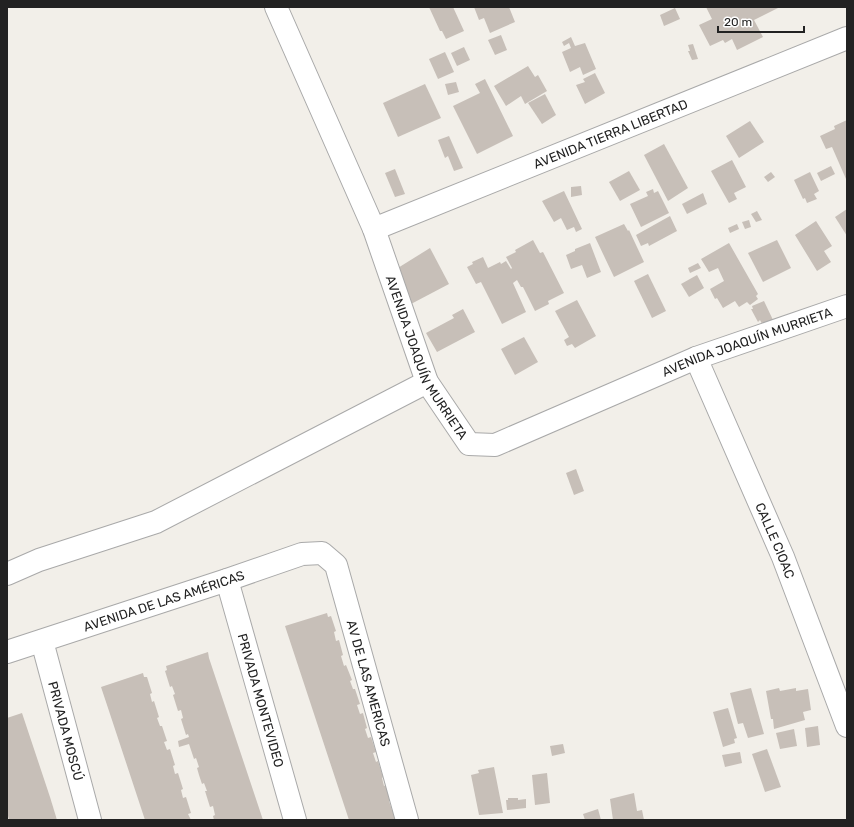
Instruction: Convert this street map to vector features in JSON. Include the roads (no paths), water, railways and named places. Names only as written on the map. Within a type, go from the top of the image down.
[{"type":"street","name":"AVENIDA JOAQUÍN MURRIETA","points":[[276,7],[374,229],[427,382],[469,444],[495,445],[696,358],[847,306]]},
{"type":"street","name":"AVENIDA TIERRA LIBERTAD","points":[[374,229],[847,38]]},
{"type":"street","name":"CALLE CIOAC","points":[[696,358],[783,558],[847,726]]},
{"type":"street","points":[[7,574],[39,560],[156,522],[427,382]]},
{"type":"street","name":"AVENIDA DE LAS AMÉRICAS","points":[[7,652],[302,554],[322,553]]},
{"type":"street","name":"AV DE LAS AMERICAS","points":[[322,553],[336,565],[407,820]]},
{"type":"street","name":"PRIVADA MONTEVIDEO","points":[[227,580],[295,820]]},
{"type":"street","name":"PRIVADA MOSCÚ","points":[[42,641],[90,820]]}]
